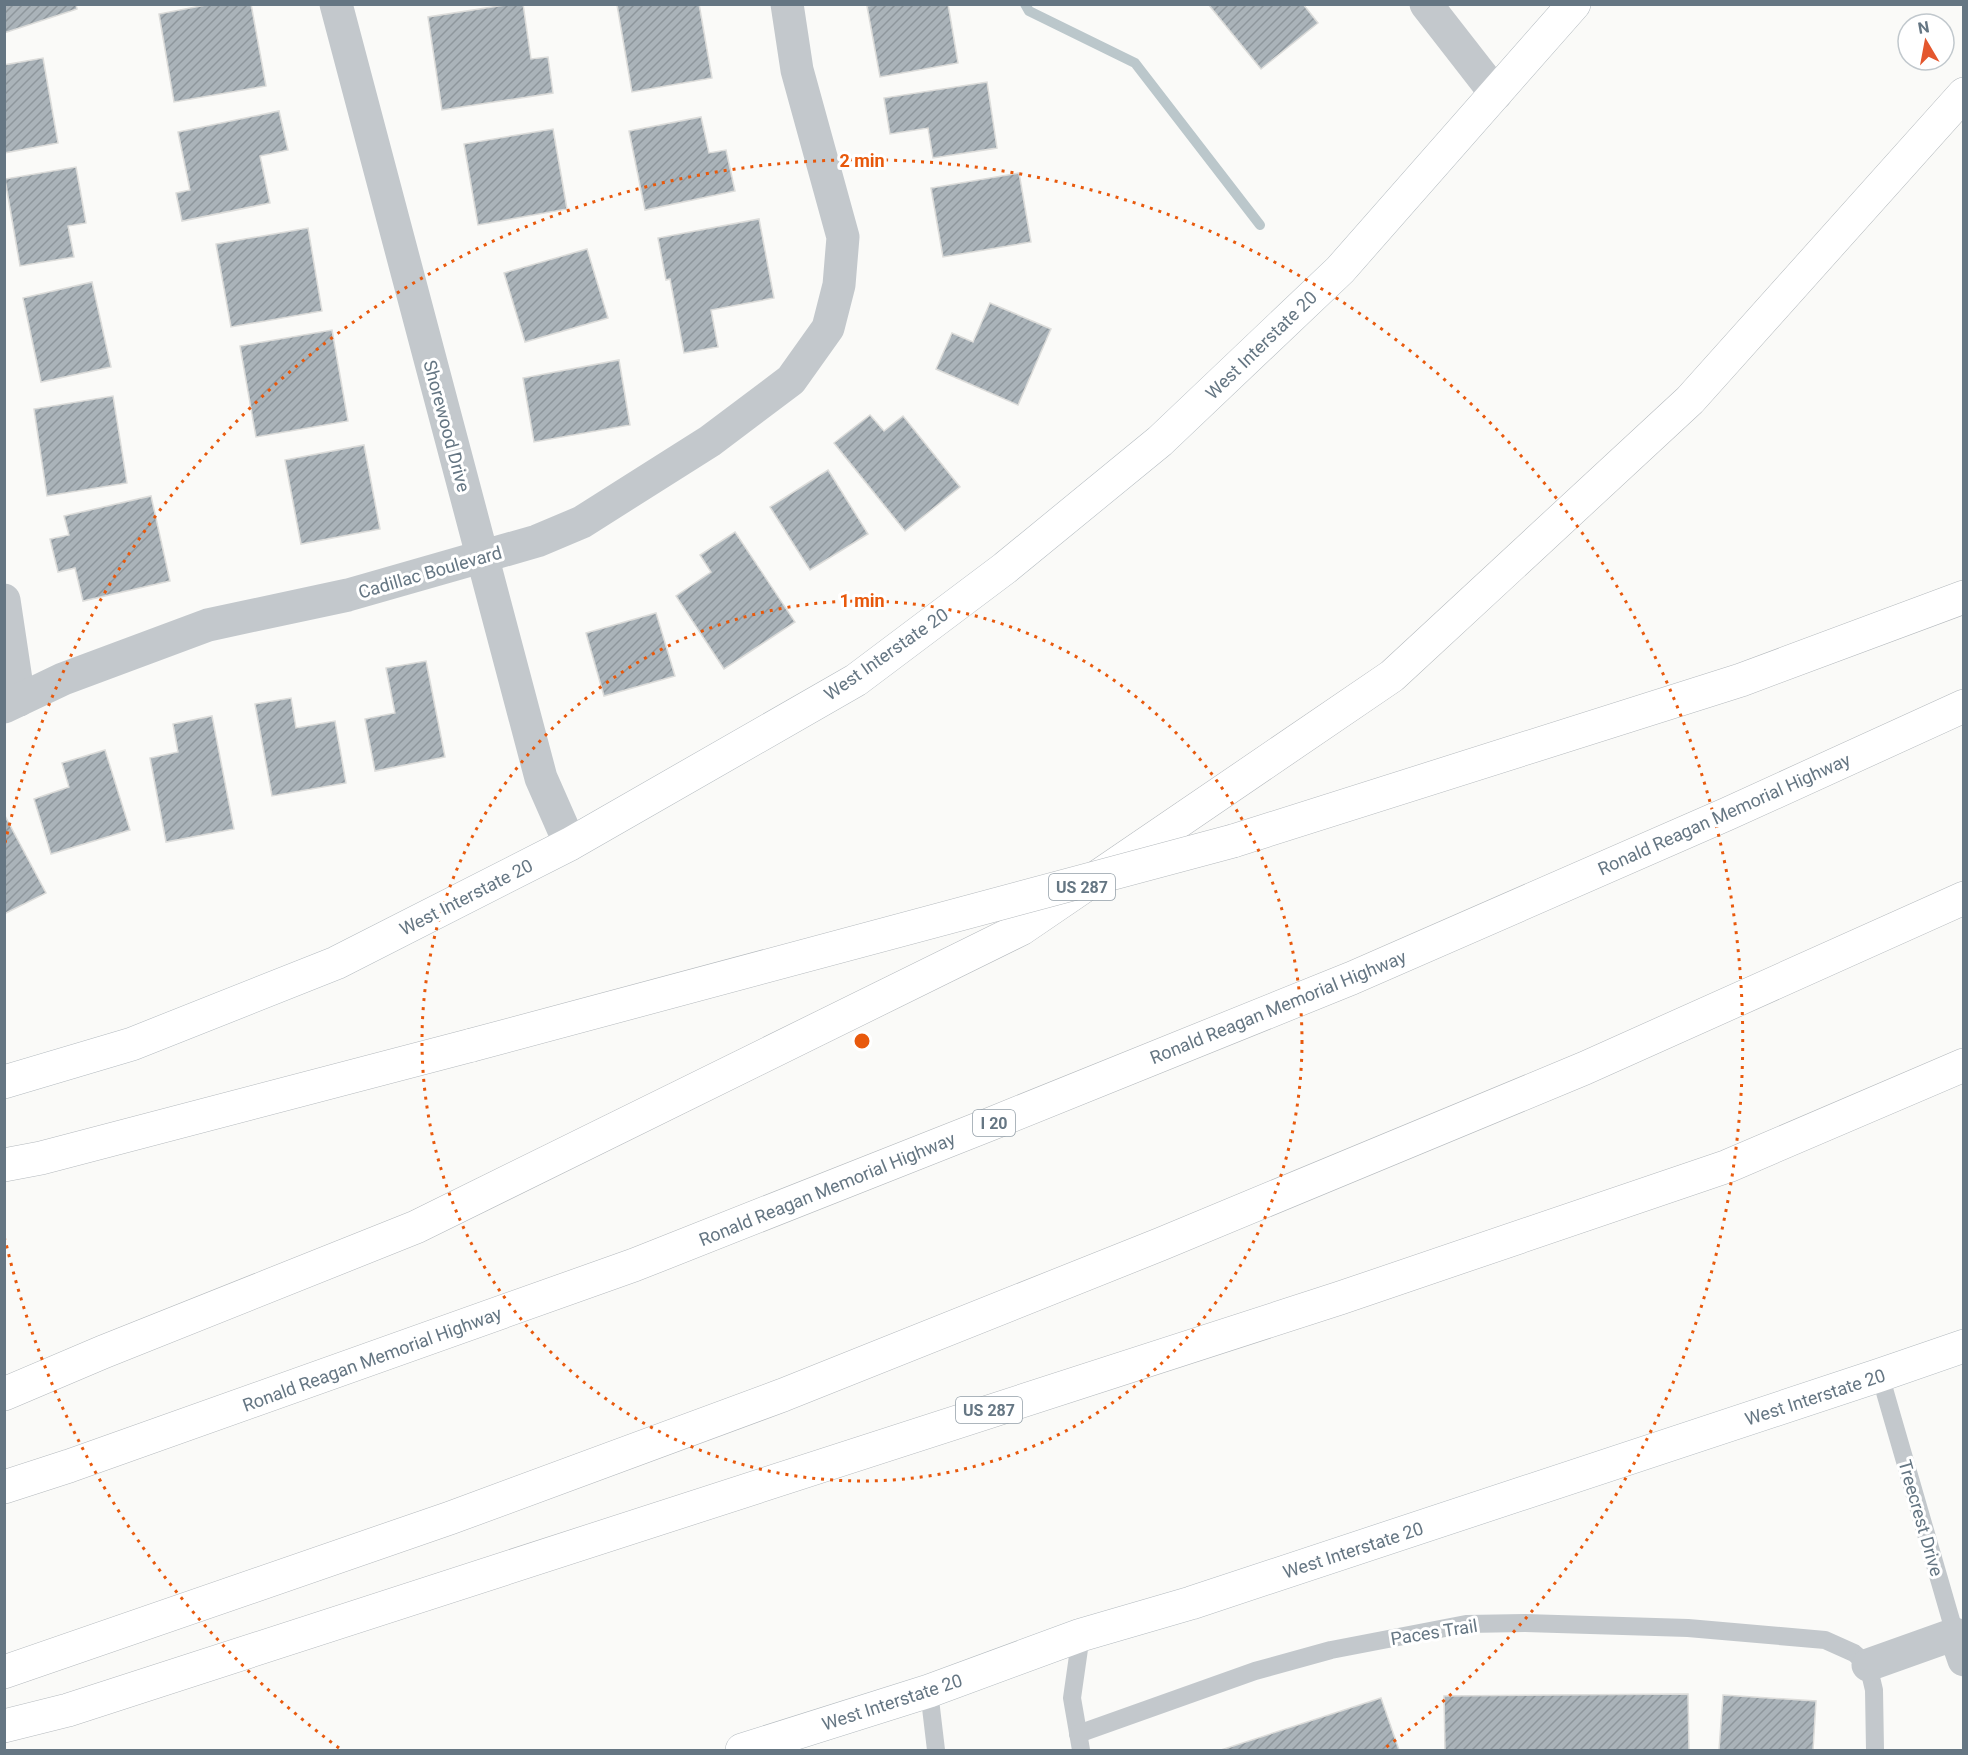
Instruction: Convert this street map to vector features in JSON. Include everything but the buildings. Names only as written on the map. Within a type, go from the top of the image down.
[{"type":"main road","name":"West Interstate 20","points":[[4,1082],[132,1044],[336,963],[570,844],[856,680],[1014,561],[1160,441],[1340,270],[1574,4]]},
{"type":"main road","name":"US 287","points":[[4,1394],[114,1347],[416,1227],[1022,928],[1392,676],[1690,400],[1964,94]]},
{"type":"main road","points":[[4,1165],[41,1158],[472,1045],[1233,841],[1741,680],[1964,597]]},
{"type":"main road","name":"Ronald Reagan Memorial Highway","points":[[4,1487],[634,1265],[988,1125],[1352,978],[1727,814],[1964,705]]},
{"type":"main road","points":[[4,1672],[450,1518],[783,1395],[1161,1244],[1585,1068],[1964,898]]},
{"type":"main road","name":"US 287","points":[[4,1726],[68,1710],[1340,1298],[1728,1166],[1964,1065]]},
{"type":"main road","name":"West Interstate 20","points":[[742,1750],[929,1691],[1081,1635],[1191,1604],[1964,1346]]},
{"type":"street","name":"Shorewood Drive","points":[[336,4],[541,778],[570,844]]},
{"type":"street","name":"Cadillac Boulevard","points":[[12,703],[63,680],[208,625],[348,595],[537,541],[582,522],[710,441],[790,380],[828,328],[839,285],[843,237],[797,69],[787,4]]},
{"type":"street","points":[[1426,4],[1496,94]]},
{"type":"street","points":[[4,600],[12,703]]},
{"type":"street","points":[[1868,1665],[1959,1647]]},
{"type":"lane","name":"Treecrest Drive","points":[[1880,1375],[1959,1647]]},
{"type":"lane","name":"Paces Trail","points":[[1081,1635],[1072,1698],[1079,1742],[1255,1671],[1331,1650],[1466,1624],[1525,1623],[1688,1628],[1825,1640],[1854,1653],[1868,1665]]},
{"type":"lane","points":[[1868,1665],[1874,1690],[1875,1750]]},
{"type":"lane","points":[[929,1691],[936,1750]]},
{"type":"waterway","points":[[1025,4],[1029,11],[1135,63],[1260,225]]}]
